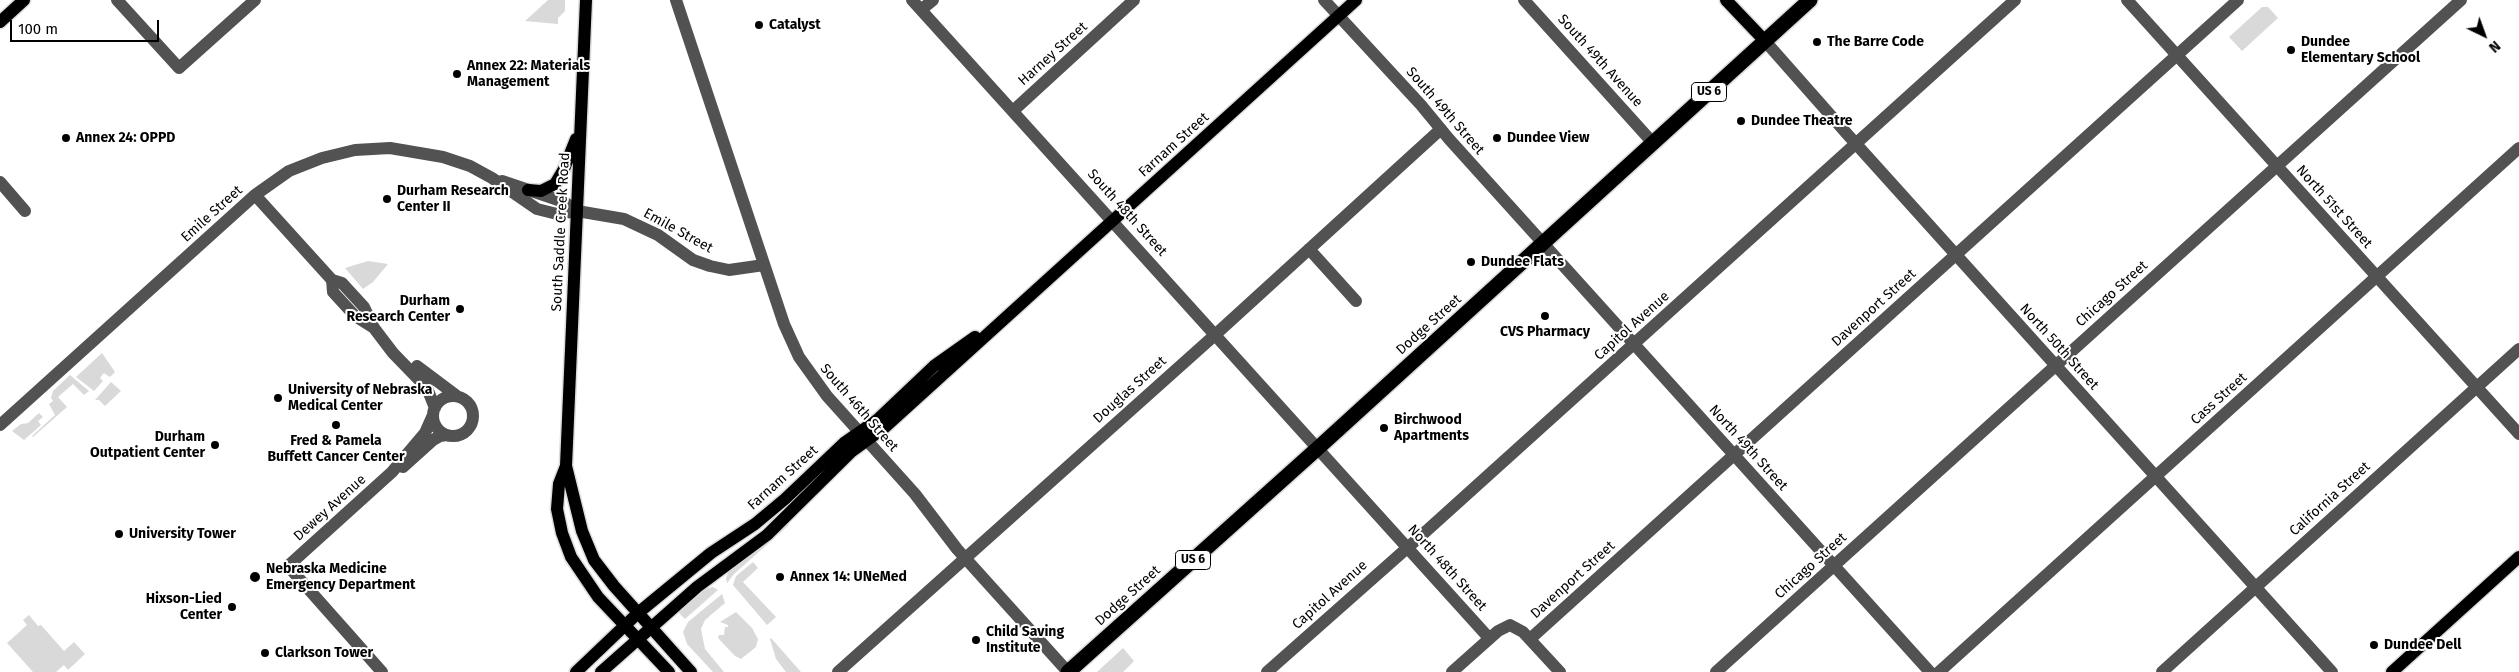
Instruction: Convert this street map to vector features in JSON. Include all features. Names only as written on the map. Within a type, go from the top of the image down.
[{"type":"highway","name":"Dodge Street","points":[[1068,672],[1318,448],[1810,0]]},
{"type":"main road","points":[[0,22],[24,0]]},
{"type":"main road","name":"South Saddle Creek Road","points":[[586,0],[566,409],[566,466],[582,531],[594,560],[608,580],[691,672]]},
{"type":"main road","name":"Farnam Street","points":[[601,672],[697,587],[767,535],[863,436],[1012,312],[1356,0]]},
{"type":"main road","points":[[1726,0],[1765,41]]},
{"type":"main road","points":[[528,190],[541,191],[555,184],[564,169],[580,130]]},
{"type":"main road","name":"Farnam Street","points":[[576,672],[638,613],[711,554],[755,524],[785,499],[844,443],[863,436]]},
{"type":"main road","name":"South Saddle Creek Road","points":[[566,466],[559,484],[557,509],[566,545],[587,583],[669,672]]},
{"type":"main road","points":[[2392,672],[2519,557]]},
{"type":"street","points":[[117,0],[179,68],[255,0]]},
{"type":"street","name":"South 46th Street","points":[[676,0],[784,324],[799,357],[811,377],[915,494],[965,558],[1068,672]]},
{"type":"street","name":"South 48th Street","points":[[912,0],[1014,110],[1318,448]]},
{"type":"street","points":[[922,9],[933,0]]},
{"type":"street","name":"South 49th Street","points":[[1324,0],[1544,243]]},
{"type":"street","name":"South 49th Avenue","points":[[1524,0],[1654,143]]},
{"type":"street","name":"Capitol Avenue","points":[[1267,672],[2016,0]]},
{"type":"street","name":"North 51st Street","points":[[2127,0],[2519,434]]},
{"type":"street","name":"Davenport Street","points":[[1530,639],[2238,0]]},
{"type":"street","name":"Chicago Street","points":[[1716,672],[2461,0]]},
{"type":"street","name":"Harney Street","points":[[1014,110],[1128,2]]},
{"type":"street","name":"North 50th Street","points":[[1765,41],[1955,255],[2332,672]]},
{"type":"street","name":"Douglas Street","points":[[838,672],[1216,334],[1441,129]]},
{"type":"street","name":"Emile Street","points":[[0,425],[255,195],[289,171],[306,164],[338,154],[371,148],[427,153],[458,162],[492,178],[564,202],[577,211]]},
{"type":"street","name":"Cass Street","points":[[1939,672],[2519,148]]},
{"type":"street","name":"Emile Street","points":[[492,178],[537,209],[557,214],[577,211],[624,220],[658,235],[693,260],[710,266],[729,270],[764,265]]},
{"type":"street","points":[[0,182],[25,211]]},
{"type":"street","points":[[255,195],[332,280],[342,283],[364,308],[374,328],[393,352],[427,388],[437,428],[447,436],[460,435],[470,427],[473,421],[473,414],[468,403],[411,361],[393,352]]},
{"type":"street","name":"North 49th Street","points":[[1544,243],[1930,672]]},
{"type":"street","points":[[1309,249],[1356,301]]},
{"type":"street","name":"California Street","points":[[2162,672],[2519,349]]},
{"type":"street","points":[[434,412],[444,398],[457,396]]},
{"type":"street","name":"Dewey Avenue","points":[[382,672],[288,566],[392,472],[425,433],[434,412]]},
{"type":"street","name":"Dewey Avenue","points":[[392,472],[411,461],[440,436],[447,436]]},
{"type":"street","name":"North 48th Street","points":[[1318,448],[1490,638]]},
{"type":"street","points":[[1452,672],[1501,628],[1510,625],[1519,628],[1560,672]]},
{"type":"shaded area","points":[[548,0],[565,0],[565,11],[558,18],[558,24],[525,21]]},
{"type":"shaded area","points":[[2262,7],[2268,7],[2278,18],[2242,51],[2229,37]]},
{"type":"shaded area","points":[[368,261],[388,264],[373,282],[363,289],[345,268]]},
{"type":"shaded area","points":[[102,353],[115,372],[110,377],[104,373],[100,378],[103,381],[94,391],[76,377]]},
{"type":"shaded area","points":[[70,375],[89,391],[84,395],[73,384],[58,397],[67,407],[33,437],[55,415],[49,404],[53,401],[51,398],[53,391]]},
{"type":"shaded area","points":[[111,382],[121,391],[105,406],[99,400],[95,400]]},
{"type":"shaded area","points":[[39,413],[43,417],[38,421],[41,425],[24,440],[12,431],[21,424],[28,423]]},
{"type":"shaded area","points":[[787,523],[789,525],[734,574],[727,583],[726,578],[729,571]]},
{"type":"shaded area","points":[[753,562],[758,568],[743,582],[776,617],[767,625],[733,585],[736,576]]},
{"type":"shaded area","points":[[713,587],[718,590],[685,619],[678,612],[706,589]]},
{"type":"shaded area","points":[[722,594],[725,603],[705,620],[701,629],[705,649],[724,672],[713,672],[687,644],[683,632],[688,622]]},
{"type":"shaded area","points":[[736,612],[752,628],[758,639],[756,647],[741,659],[735,656],[718,638],[719,635],[724,635],[725,627],[728,627],[728,625],[720,622]]},
{"type":"shaded area","points":[[29,615],[38,626],[41,625],[64,651],[74,642],[85,654],[68,670],[64,665],[56,672],[33,672],[7,643],[27,625],[23,620]]},
{"type":"shaded area","points":[[770,639],[801,672],[786,672],[776,659]]},
{"type":"shaded area","points":[[1123,648],[1134,661],[1123,672],[1097,672]]},
{"type":"place","name":"Catalyst","points":[[759,25]]},
{"type":"place","name":"The Barre Code","points":[[1817,42]]},
{"type":"place","name":"Dundee Elementary School","points":[[2291,50]]},
{"type":"place","name":"Annex 22: Materials Management","points":[[457,74]]},
{"type":"place","name":"Dundee Theatre","points":[[1741,121]]},
{"type":"place","name":"Annex 24: OPPD","points":[[66,138]]},
{"type":"place","name":"Dundee View","points":[[1497,138]]},
{"type":"place","name":"Durham Research Center II","points":[[387,199]]},
{"type":"place","name":"Dundee Flats","points":[[1471,262]]},
{"type":"place","name":"Durham Research Center","points":[[460,309]]},
{"type":"place","name":"CVS Pharmacy","points":[[1545,316]]},
{"type":"place","name":"University of Nebraska Medical Center","points":[[278,398]]},
{"type":"place","name":"Fred & Pamela Buffett Cancer Center","points":[[336,425]]},
{"type":"place","name":"Birchwood Apartments","points":[[1384,428]]},
{"type":"place","name":"Durham Outpatient Center","points":[[215,445]]},
{"type":"place","name":"University Tower","points":[[119,534]]},
{"type":"place","name":"Nebraska Medicine Emergency Department","points":[[255,577]]},
{"type":"place","name":"Annex 14: UNeMed","points":[[780,577]]},
{"type":"place","name":"Hixson-Lied Center","points":[[232,607]]},
{"type":"place","name":"Child Saving Institute","points":[[976,640]]},
{"type":"place","name":"Dundee Dell","points":[[2374,645]]},
{"type":"place","name":"Clarkson Tower","points":[[265,653]]}]
